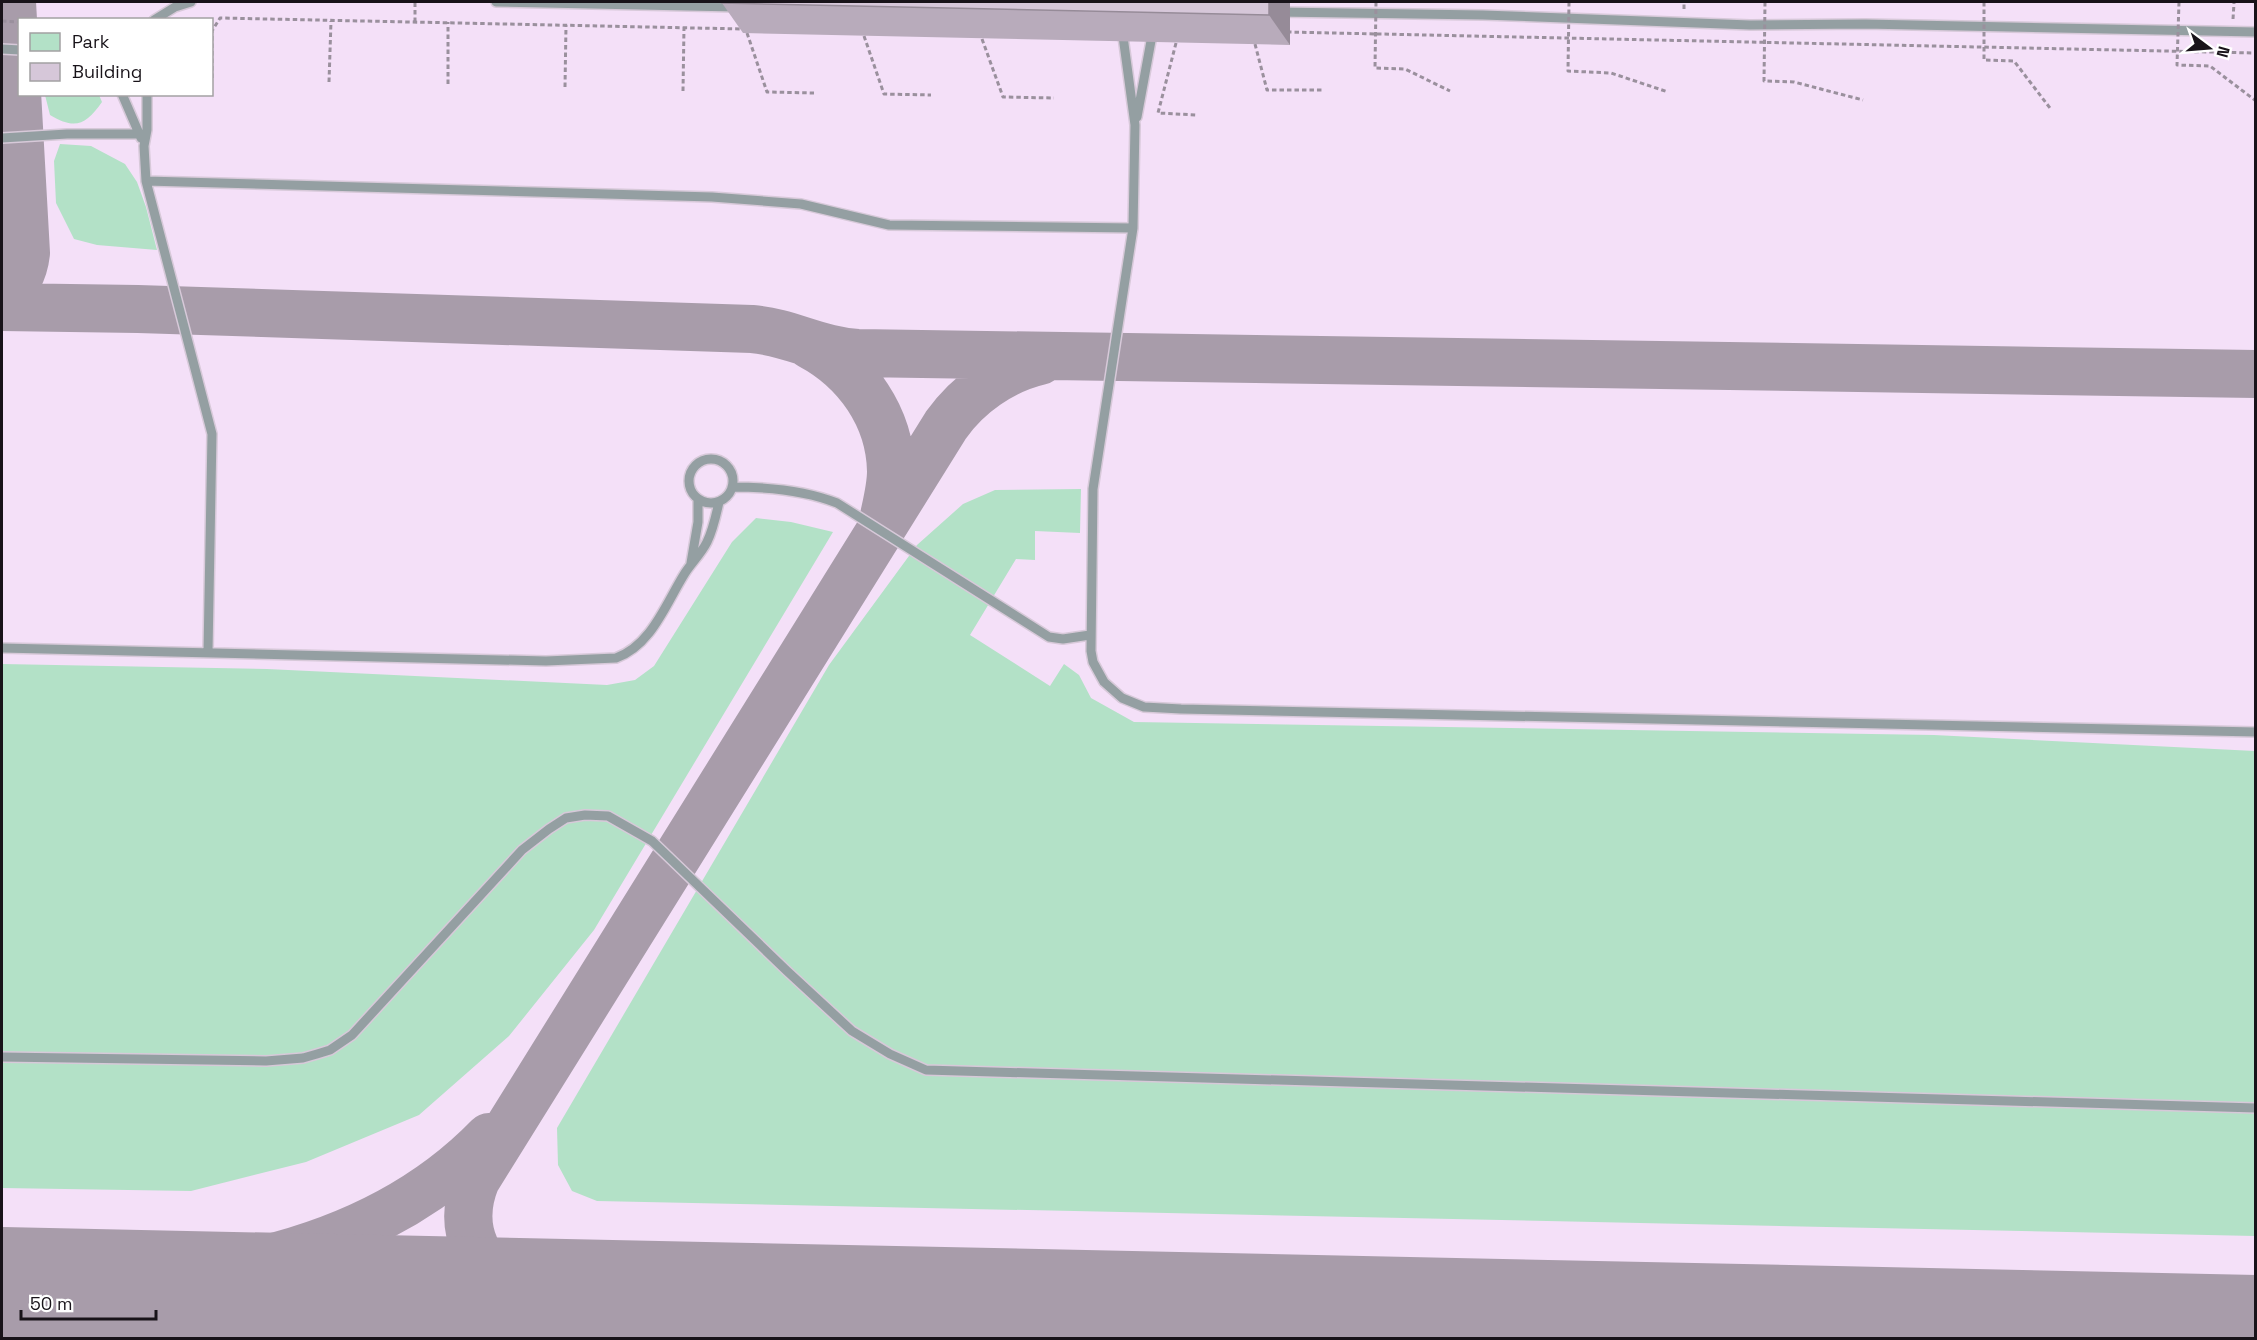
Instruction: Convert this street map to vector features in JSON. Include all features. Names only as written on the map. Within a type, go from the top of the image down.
[{"type":"lane","points":[[157,18],[191,2]]},
{"type":"lane","points":[[496,2],[750,7]]},
{"type":"lane","points":[[1272,12],[1483,15],[1750,25],[1865,24],[2256,32]]},
{"type":"lane","points":[[1121,23],[1135,125],[1133,228],[1093,489],[1090,635],[1093,662],[1098,674],[1122,698],[1133,704],[1156,708],[2256,732]]},
{"type":"lane","points":[[1135,125],[1154,23]]},
{"type":"lane","points":[[2,49],[18,50]]},
{"type":"lane","points":[[123,96],[144,146]]},
{"type":"lane","points":[[147,96],[147,130],[144,146],[146,181],[212,434],[208,652]]},
{"type":"lane","points":[[2,138],[67,134],[139,134]]},
{"type":"lane","points":[[146,181],[712,197],[801,204],[889,225],[1133,228]]},
{"type":"lane","points":[[714,459],[721,461],[731,472],[732,487],[725,498],[719,502],[705,503],[698,500],[689,488],[689,473],[699,462],[714,459]]},
{"type":"lane","points":[[732,487],[758,487],[820,496],[837,503],[1049,637],[1063,639],[1090,635]]},
{"type":"lane","points":[[691,565],[697,530],[698,500]]},
{"type":"lane","points":[[2,648],[546,661],[616,658],[627,654],[642,642],[708,542],[719,502]]},
{"type":"lane","points":[[2,1057],[266,1061],[303,1058],[330,1050],[352,1035],[380,1007],[437,941],[522,850],[566,818],[585,815],[608,816],[652,841],[852,1031],[890,1054],[926,1070],[2256,1108]]},
{"type":"path","points":[[415,2],[415,22]]},
{"type":"path","points":[[1376,2],[1375,68],[1405,69],[1450,91]]},
{"type":"path","points":[[1569,2],[1568,71],[1611,73],[1668,92]]},
{"type":"path","points":[[1765,2],[1764,81],[1794,82],[1863,100]]},
{"type":"path","points":[[1984,2],[1984,60],[2014,61],[2050,108]]},
{"type":"path","points":[[2179,2],[2177,65],[2210,66],[2256,101]]},
{"type":"path","points":[[213,25],[220,18],[755,29]]},
{"type":"path","points":[[2,21],[18,22]]},
{"type":"path","points":[[329,82],[331,21]]},
{"type":"path","points":[[447,84],[448,22]]},
{"type":"path","points":[[564,87],[566,25]]},
{"type":"path","points":[[682,91],[684,27]]},
{"type":"path","points":[[1286,32],[2256,53]]},
{"type":"path","points":[[747,33],[767,92],[814,93]]},
{"type":"path","points":[[864,36],[884,94],[931,95]]},
{"type":"path","points":[[982,39],[1003,97],[1054,98]]},
{"type":"path","points":[[1176,43],[1158,113],[1197,115]]},
{"type":"path","points":[[1255,44],[1267,90],[1324,90]]},
{"type":"shaded area","points":[[2,2],[2255,2],[2255,1338],[2,1338]]},
{"type":"green space","points":[[45,96],[99,96],[102,102],[91,116],[79,123],[66,123],[50,115]]},
{"type":"green space","points":[[60,144],[91,146],[125,164],[137,182],[157,250],[97,245],[74,239],[56,203],[54,161]]},
{"type":"green space","points":[[1081,489],[1080,533],[1035,531],[1035,560],[1016,559],[970,635],[1050,686],[1064,664],[1079,675],[1091,698],[1134,722],[1934,735],[2255,751],[2255,1236],[597,1201],[572,1191],[558,1165],[557,1128],[829,665],[917,545],[963,504],[995,490]]},
{"type":"green space","points":[[756,518],[791,522],[833,532],[594,930],[509,1036],[419,1115],[306,1162],[191,1191],[2,1188],[2,664],[267,669],[607,685],[635,680],[654,666],[732,542]]},
{"type":"building","points":[[1269,2],[1269,15],[722,3]]},
{"type":"taxiway","points":[[2,296],[19,277],[26,253],[12,2]]},
{"type":"taxiway","points":[[2,307],[138,309],[752,329],[779,334],[830,349],[858,353],[2256,374]]},
{"type":"taxiway","points":[[810,345],[827,355],[856,382],[868,397],[885,432],[891,471],[884,516]]},
{"type":"taxiway","points":[[627,1301],[540,1295],[520,1290],[502,1280],[487,1266],[472,1239],[468,1214],[476,1180],[946,425],[965,403],[987,385],[1012,370],[1040,361]]},
{"type":"taxiway","points":[[2,1286],[133,1280],[198,1273],[262,1260],[324,1241],[384,1215],[439,1181],[489,1137]]},
{"type":"taxiway","points":[[192,1294],[249,1295],[284,1302],[300,1310],[314,1322],[326,1338]]},
{"type":"taxiway","points":[[405,1338],[439,1321],[473,1310],[509,1304],[547,1302]]},
{"type":"runway","points":[[2,1288],[2256,1336]]}]
